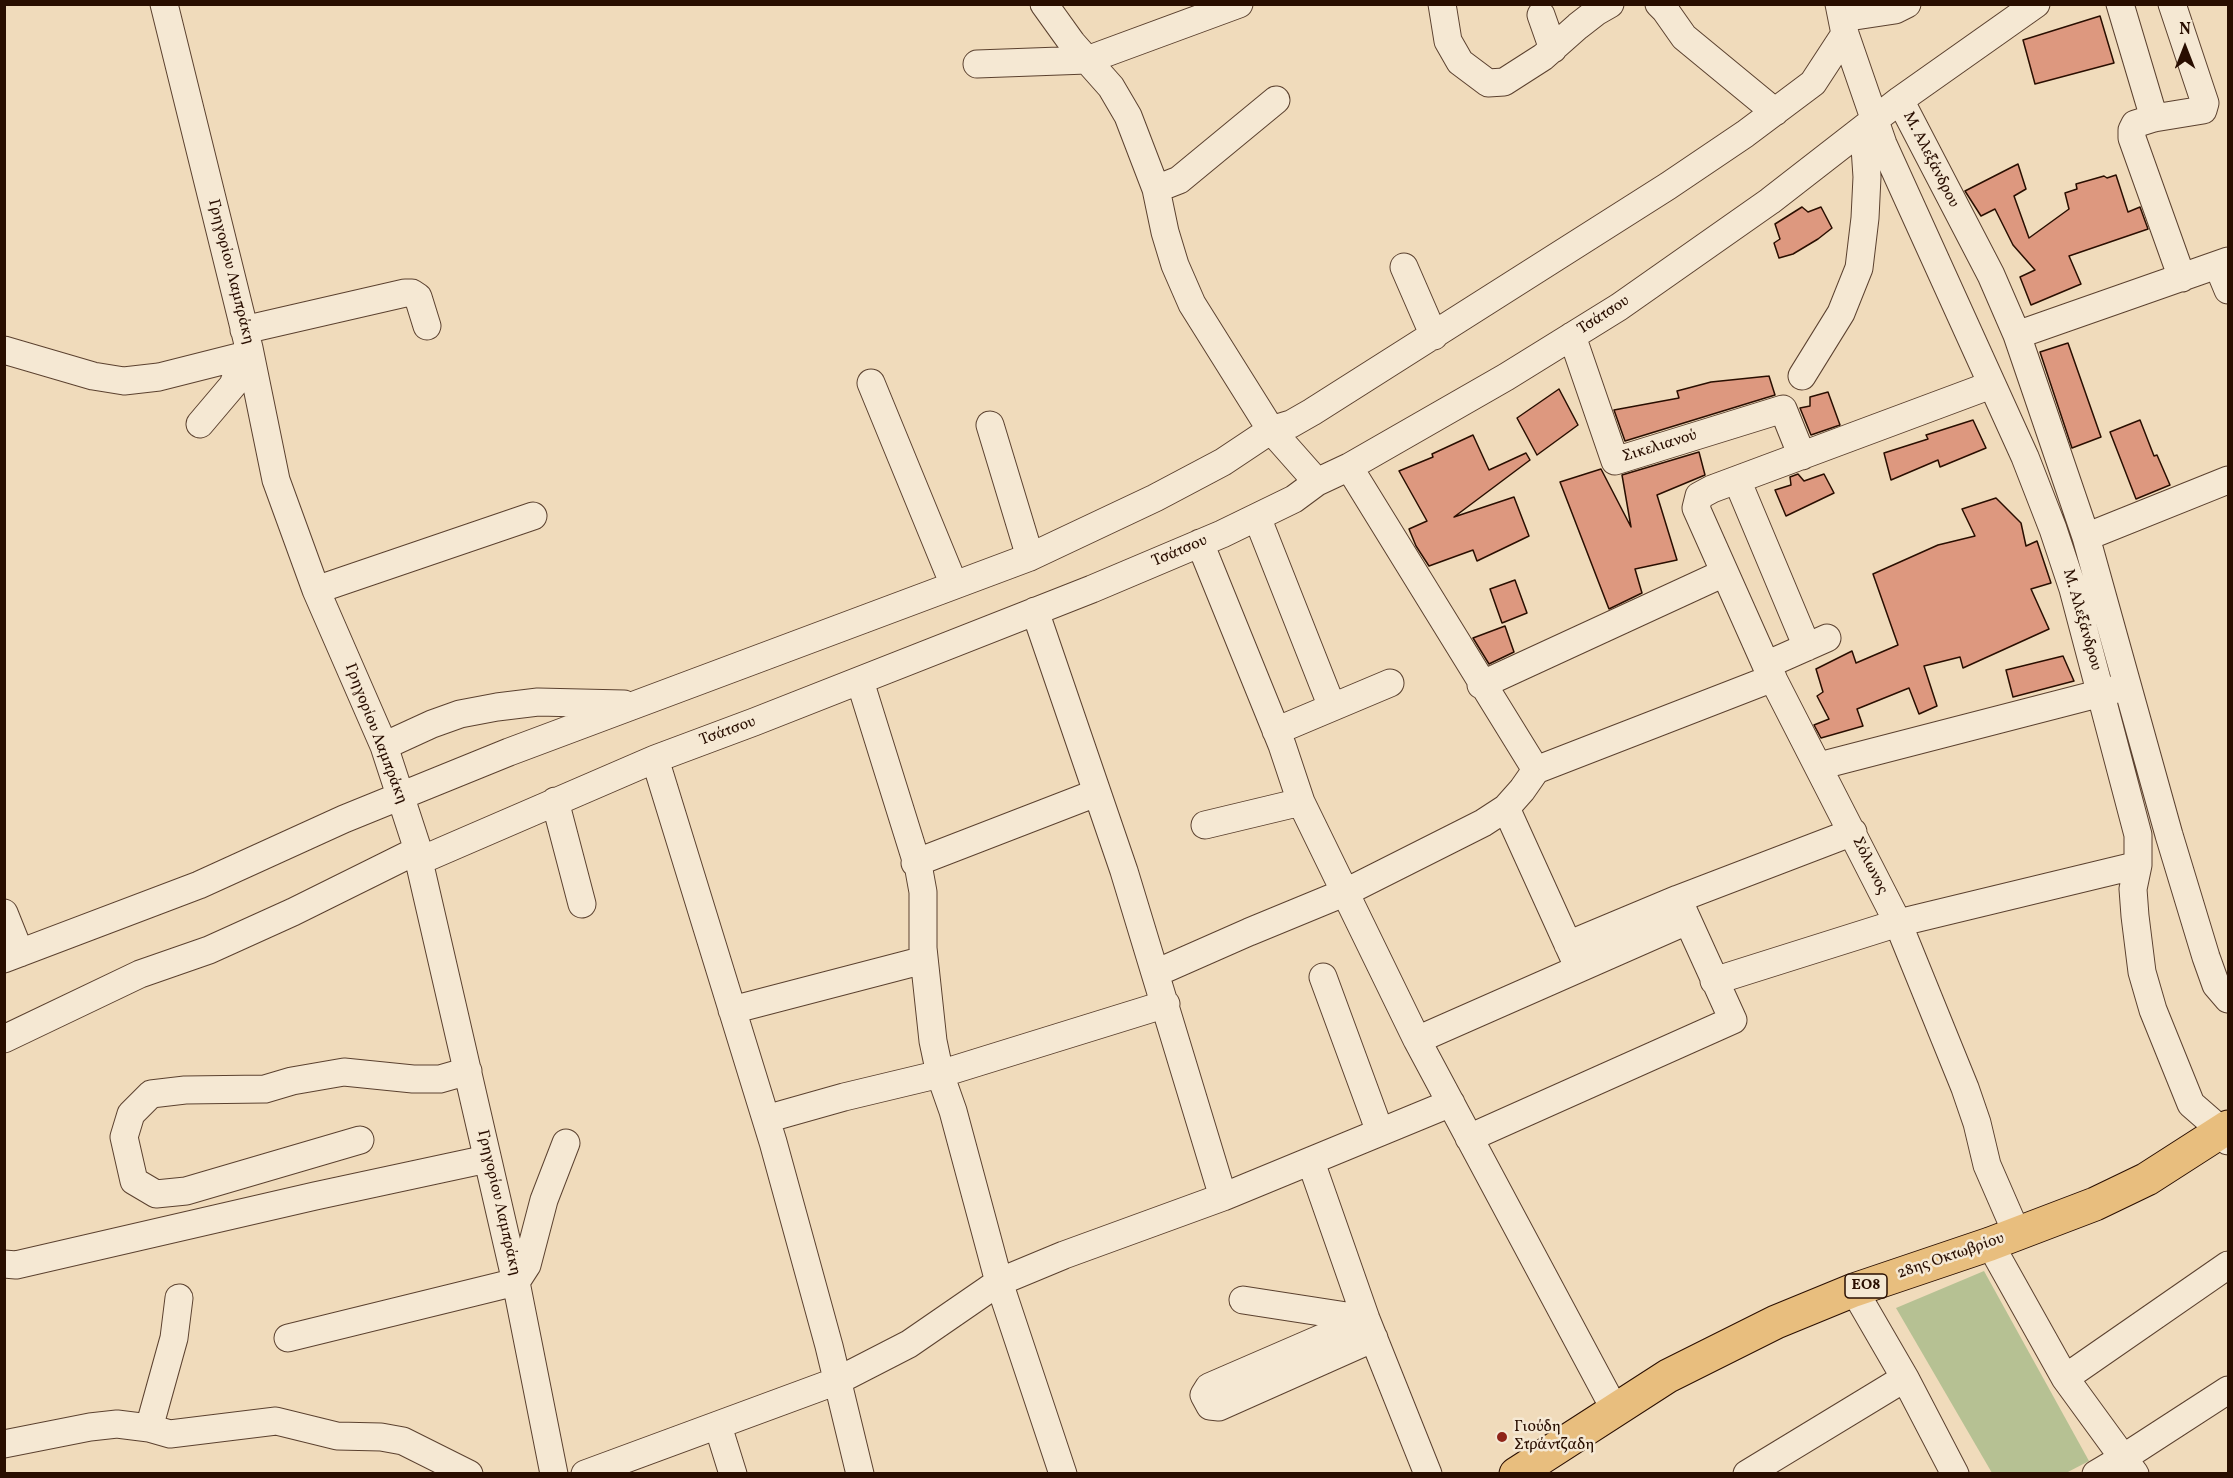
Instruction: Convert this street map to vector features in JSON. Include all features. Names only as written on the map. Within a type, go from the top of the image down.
[{"type":"main road","name":"28ης Οκτωβρίου","points":[[1516,1473],[1668,1376],[1766,1327],[1854,1290],[2003,1239],[2095,1204],[2146,1179],[2227,1128]]},
{"type":"street","name":"Γρηγορίου Λαμπράκη","points":[[164,4],[276,480],[316,590],[384,746],[418,855],[516,1281],[554,1473]]},
{"type":"street","points":[[1044,4],[1111,87],[1128,116],[1156,189],[1175,265],[1192,304],[1271,430],[1317,482]]},
{"type":"street","points":[[978,64],[1087,60],[1239,4]]},
{"type":"street","points":[[1442,4],[1448,41],[1460,62],[1488,83],[1504,82],[1560,43],[1596,12],[1610,4]]},
{"type":"street","points":[[1659,4],[1684,37],[1775,112]]},
{"type":"street","points":[[4,913],[12,956],[199,885],[401,795],[636,704],[1030,557],[1155,498],[1223,462],[1271,430],[1291,424],[1312,412],[1668,186],[1775,112],[1813,82],[1846,15],[1894,10],[1907,4]]},
{"type":"street","name":"Τσάτσου","points":[[4,1039],[140,974],[209,950],[418,855],[655,759],[1035,611],[1200,543],[1294,499],[1317,482],[1348,467],[1506,377],[1619,307],[1770,201],[1900,100],[2036,4]]},
{"type":"street","points":[[2120,4],[2154,118]]},
{"type":"street","points":[[2172,4],[2205,103],[2203,110],[2198,113],[2154,118],[2135,124],[2132,138],[2182,278]]},
{"type":"street","points":[[1549,11],[1560,43]]},
{"type":"street","name":"Μ. Αλεξάνδρου","points":[[1846,15],[1883,144],[2025,457],[2073,589],[2138,835],[2138,865],[2133,889],[2135,916],[2142,972],[2153,1010],[2191,1104],[2227,1128]]},
{"type":"street","points":[[1156,189],[1179,180],[1276,100]]},
{"type":"street","name":"Μ. Αλεξάνδρου","points":[[1900,100],[1991,275],[2017,335],[2086,537],[2206,957],[2216,985],[2229,999]]},
{"type":"street","points":[[1802,376],[1841,313],[1859,268],[1865,218],[1867,177],[1865,147],[1875,119]]},
{"type":"street","points":[[1404,267],[1434,336]]},
{"type":"street","points":[[2017,335],[2182,278],[2225,272]]},
{"type":"street","points":[[4,350],[93,376],[124,381],[159,377],[405,293],[412,293],[418,297],[427,326]]},
{"type":"street","name":"Σικελιανού","points":[[1572,336],[1615,460],[1783,409],[1802,456]]},
{"type":"street","points":[[200,424],[233,385],[246,346]]},
{"type":"street","points":[[871,383],[954,585]]},
{"type":"street","points":[[1156,973],[1346,892],[1483,823],[1506,808],[1536,770],[1769,671],[1817,643],[1737,480],[1991,385]]},
{"type":"street","points":[[990,425],[1030,557]]},
{"type":"street","points":[[1348,467],[1536,770]]},
{"type":"street","name":"Σόλωνος","points":[[1737,480],[1699,496],[1696,508],[1769,671],[1898,923],[1977,1123],[2003,1239],[2065,1378],[2129,1466]]},
{"type":"street","points":[[2086,537],[2229,480]]},
{"type":"street","points":[[316,590],[533,516]]},
{"type":"street","points":[[1257,517],[1332,707]]},
{"type":"street","points":[[1200,543],[1276,730],[1301,802],[1417,1040],[1615,1410]]},
{"type":"street","points":[[1481,684],[1724,573]]},
{"type":"street","points":[[1035,611],[1124,871],[1223,1197]]},
{"type":"street","points":[[860,681],[919,870],[923,892],[924,960],[933,1041],[940,1074],[953,1111],[999,1282],[1063,1473]]},
{"type":"street","points":[[1276,730],[1390,683]]},
{"type":"street","points":[[1819,766],[2128,686]]},
{"type":"street","points":[[384,746],[460,714],[497,707],[538,702],[636,704]]},
{"type":"street","points":[[655,759],[766,1119],[860,1473]]},
{"type":"street","points":[[915,862],[1096,793]]},
{"type":"street","points":[[555,801],[582,904]]},
{"type":"street","points":[[1205,825],[1301,802]]},
{"type":"street","points":[[1506,808],[1579,969]]},
{"type":"street","points":[[1417,1040],[1579,969],[1683,910],[1853,832]]},
{"type":"street","points":[[1714,981],[1898,923],[2138,865]]},
{"type":"street","points":[[1568,945],[1683,910]]},
{"type":"street","points":[[1470,1138],[1733,1020],[1683,910]]},
{"type":"street","points":[[732,1010],[924,960]]},
{"type":"street","points":[[1323,977],[1380,1132]]},
{"type":"street","points":[[766,1119],[940,1074],[1166,1004]]},
{"type":"street","points":[[360,1140],[186,1191],[156,1194],[134,1181],[124,1137],[131,1114],[151,1094],[185,1090],[265,1089],[292,1080],[344,1072],[413,1079],[440,1079],[468,1071]]},
{"type":"street","points":[[585,1473],[837,1381],[909,1344],[999,1282],[1064,1255],[1223,1197],[1451,1103]]},
{"type":"street","points":[[288,1338],[516,1281],[527,1265],[544,1200],[566,1143]]},
{"type":"street","points":[[4,1264],[16,1264],[488,1159]]},
{"type":"street","points":[[1311,1162],[1370,1328],[1428,1473]]},
{"type":"street","points":[[2065,1378],[2229,1265]]},
{"type":"street","points":[[1854,1290],[1905,1378],[1955,1473]]},
{"type":"street","points":[[149,1428],[174,1338],[179,1298]]},
{"type":"street","points":[[1243,1300],[1370,1328]]},
{"type":"street","points":[[1370,1328],[1219,1407],[1210,1406],[1204,1395],[1209,1387],[1370,1328]]},
{"type":"street","points":[[1747,1473],[1905,1378]]},
{"type":"street","points":[[2096,1473],[2129,1466],[2229,1390]]},
{"type":"street","points":[[4,1444],[90,1427],[117,1425],[149,1428],[170,1434],[276,1421],[337,1436],[381,1437],[403,1441],[469,1473]]},
{"type":"street","points":[[718,1426],[733,1473]]},
{"type":"green space","points":[[1984,1271],[2089,1461],[2066,1473],[1992,1473],[1896,1308]]},
{"type":"building","points":[[2100,16],[2114,63],[2035,84],[2023,40]]},
{"type":"building","points":[[2018,164],[2026,189],[2014,196],[2029,238],[2069,209],[2065,193],[2077,189],[2076,184],[2116,175],[2128,212],[2140,207],[2148,229],[2069,256],[2081,284],[2031,305],[2020,277],[2035,270],[2013,245],[1995,209],[1981,216],[1965,191]]},
{"type":"building","points":[[1802,207],[1808,212],[1821,207],[1832,228],[1793,254],[1779,258],[1774,243],[1780,239],[1775,224]]},
{"type":"building","points":[[2068,343],[2101,437],[2072,448],[2040,352]]},
{"type":"building","points":[[1769,376],[1775,395],[1625,441],[1614,410],[1679,398],[1677,391],[1711,382]]},
{"type":"building","points":[[1559,389],[1578,425],[1537,455],[1517,418]]},
{"type":"building","points":[[1828,392],[1840,425],[1811,435],[1800,408],[1810,406],[1810,397]]},
{"type":"building","points":[[1973,420],[1986,448],[1940,467],[1938,460],[1891,480],[1884,453],[1928,439],[1926,435]]},
{"type":"building","points":[[2140,420],[2154,456],[2157,455],[2170,485],[2136,499],[2110,432]]},
{"type":"building","points":[[1473,435],[1489,470],[1526,453],[1530,460],[1454,517],[1514,497],[1529,536],[1477,561],[1473,550],[1429,566],[1416,546],[1409,529],[1427,521],[1399,471],[1433,457],[1432,454]]},
{"type":"building","points":[[1699,452],[1705,475],[1657,495],[1677,560],[1635,569],[1642,593],[1609,609],[1560,482],[1601,469],[1631,527],[1622,475]]},
{"type":"building","points":[[1798,474],[1804,481],[1824,474],[1834,493],[1786,516],[1775,490],[1791,485],[1790,477]]},
{"type":"building","points":[[1996,498],[2021,523],[2026,546],[2037,541],[2051,583],[2031,589],[2049,629],[1963,668],[1960,657],[1924,666],[1937,706],[1919,714],[1909,688],[1857,709],[1863,726],[1821,738],[1814,725],[1829,719],[1817,696],[1823,692],[1816,669],[1852,651],[1856,663],[1898,645],[1873,574],[1938,545],[1975,536],[1962,509]]},
{"type":"building","points":[[1515,580],[1527,613],[1502,623],[1490,589]]},
{"type":"building","points":[[1505,626],[1514,652],[1489,664],[1473,638]]},
{"type":"building","points":[[2063,656],[2074,681],[2013,697],[2006,670]]},
{"type":"place","name":"Γιούδη Στράντζαδη","points":[[1502,1437]]}]
